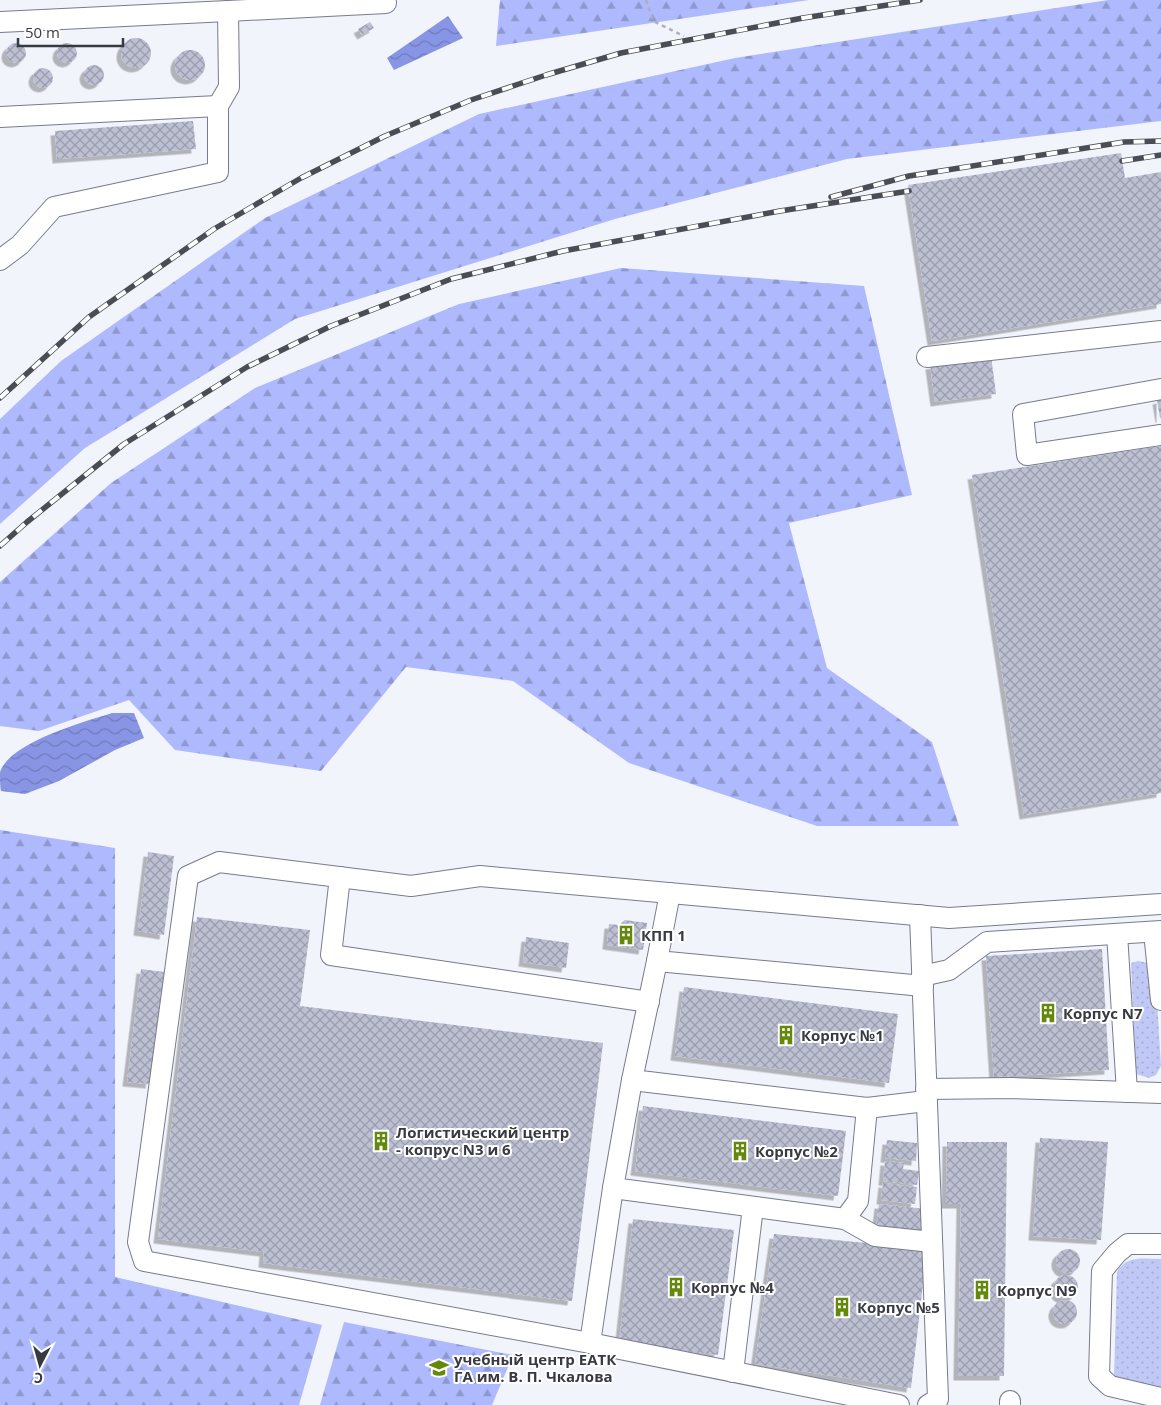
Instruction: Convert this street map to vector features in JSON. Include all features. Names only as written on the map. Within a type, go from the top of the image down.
[{"type":"lane","points":[[0,22],[386,3]]},
{"type":"lane","points":[[0,260],[20,245],[54,207],[218,172],[218,106],[229,87],[228,11]]},
{"type":"lane","points":[[0,117],[218,106]]},
{"type":"lane","points":[[926,357],[1161,330]]},
{"type":"lane","points":[[1161,389],[1022,414],[1027,455],[1161,435]]},
{"type":"lane","points":[[899,1405],[590,1344],[144,1261],[138,1242],[188,876],[219,862],[410,886],[480,876],[949,918],[1161,904]]},
{"type":"lane","points":[[340,877],[332,955],[648,1002]]},
{"type":"lane","points":[[590,1344],[613,1188],[632,1080],[670,893]]},
{"type":"lane","points":[[920,915],[938,1399],[928,1405]]},
{"type":"lane","points":[[657,961],[922,981],[949,970],[987,942],[1158,931],[1161,1000]]},
{"type":"lane","points":[[1117,934],[1127,1092]]},
{"type":"lane","points":[[632,1080],[867,1108],[926,1095],[1012,1088],[1161,1093]]},
{"type":"lane","points":[[845,1219],[858,1201],[867,1108]]},
{"type":"lane","points":[[613,1188],[845,1219],[875,1236],[932,1242]]},
{"type":"lane","points":[[733,1372],[753,1207]]},
{"type":"lane","points":[[1161,1244],[1128,1244],[1116,1253],[1102,1272],[1099,1376],[1110,1386],[1161,1398]]},
{"type":"path","points":[[646,0],[653,20],[684,36]]},
{"type":"shaded area","points":[[1138,961],[1150,963],[1155,970],[1161,1066],[1156,1075],[1149,1078],[1136,1074],[1131,963]]},
{"type":"shaded area","points":[[1161,1259],[1161,1393],[1114,1377],[1117,1272],[1130,1260]]},
{"type":"green space","points":[[500,0],[809,0],[496,46]]},
{"type":"green space","points":[[1108,0],[1161,0],[1161,121],[847,159],[615,219],[295,319],[85,448],[0,524],[0,419],[61,361],[265,218],[479,114],[735,58]]},
{"type":"green space","points":[[621,268],[864,286],[912,495],[789,523],[827,668],[932,742],[959,826],[817,826],[629,763],[513,681],[406,667],[321,771],[175,750],[129,700],[39,731],[0,726],[0,582],[111,483],[255,388],[459,304]]},
{"type":"green space","points":[[0,830],[115,848],[115,1277],[322,1325],[299,1405],[0,1405]]},
{"type":"green space","name":"учебный центр ЕАТК ГА им. В. П. Чкалова","points":[[344,1322],[513,1355],[492,1405],[320,1405]]},
{"type":"water","points":[[448,16],[463,38],[394,70],[387,58]]},
{"type":"water","points":[[112,713],[134,713],[144,738],[115,750],[59,781],[25,794],[1,791],[0,772],[7,761],[18,751],[49,735]]},
{"type":"building","points":[[370,22],[374,28],[362,35],[358,29]]},
{"type":"building","points":[[136,38],[147,42],[151,53],[147,64],[136,68],[125,64],[121,53],[125,42]]},
{"type":"building","points":[[16,43],[23,46],[26,53],[23,60],[16,63],[9,60],[6,53],[9,46]]},
{"type":"building","points":[[67,43],[74,46],[77,53],[74,60],[67,63],[60,60],[57,53],[60,46]]},
{"type":"building","points":[[190,50],[201,54],[205,65],[201,76],[190,80],[179,76],[175,65],[179,54]]},
{"type":"building","points":[[94,65],[101,68],[104,75],[101,82],[94,85],[87,82],[84,75],[87,68]]},
{"type":"building","points":[[43,68],[50,71],[53,78],[50,85],[43,88],[36,85],[33,78],[36,71]]},
{"type":"building","points":[[193,121],[196,149],[57,159],[55,131]]},
{"type":"building","points":[[1121,153],[1125,178],[1161,172],[1161,304],[932,341],[908,185]]},
{"type":"building","points":[[991,356],[996,394],[935,402],[930,365]]},
{"type":"building","points":[[1161,399],[1161,418],[1160,418],[1157,400]]},
{"type":"building","points":[[1161,446],[1161,793],[1024,815],[972,475]]},
{"type":"building","points":[[148,852],[174,856],[164,935],[138,931]]},
{"type":"building","name":"Логистический центр - копрус N3 и 6","points":[[197,917],[310,930],[300,1006],[603,1043],[572,1301],[263,1263],[264,1252],[158,1239]]},
{"type":"building","name":"КПП 1","points":[[625,920],[647,923],[643,950],[607,945],[609,924],[619,925]]},
{"type":"building","points":[[526,937],[569,943],[566,968],[523,962]]},
{"type":"building","name":"Корпус N7","points":[[1102,949],[1109,1070],[994,1077],[986,956]]},
{"type":"building","points":[[141,969],[164,972],[150,1084],[127,1082]]},
{"type":"building","name":"Корпус №1","points":[[684,987],[898,1014],[889,1083],[675,1056]]},
{"type":"building","name":"Корпус №2","points":[[643,1106],[846,1131],[838,1196],[635,1171]]},
{"type":"building","points":[[1040,1138],[1108,1142],[1101,1240],[1033,1236]]},
{"type":"building","points":[[887,1140],[917,1143],[916,1161],[885,1158]]},
{"type":"building","name":"Корпус N9","points":[[947,1142],[1007,1142],[1004,1376],[958,1376],[961,1204],[946,1204]]},
{"type":"building","points":[[885,1161],[904,1163],[903,1169],[919,1171],[917,1185],[883,1181]]},
{"type":"building","points":[[883,1183],[917,1187],[915,1204],[881,1200]]},
{"type":"building","points":[[879,1204],[926,1209],[924,1235],[876,1230]]},
{"type":"building","name":"Корпус №4","points":[[633,1219],[734,1230],[718,1355],[619,1344]]},
{"type":"building","name":"Корпус №5","points":[[774,1234],[927,1249],[911,1388],[755,1364]]},
{"type":"building","points":[[1068,1249],[1073,1250],[1079,1256],[1079,1266],[1073,1272],[1068,1273],[1063,1272],[1057,1266],[1056,1261],[1057,1256],[1063,1250]]},
{"type":"building","points":[[1066,1275],[1071,1276],[1077,1282],[1077,1292],[1071,1298],[1066,1299],[1061,1298],[1055,1292],[1054,1287],[1055,1282],[1061,1276]]},
{"type":"building","points":[[1065,1300],[1070,1301],[1076,1307],[1076,1317],[1070,1323],[1065,1324],[1060,1323],[1054,1317],[1053,1312],[1054,1307],[1060,1301]]},
{"type":"railway","points":[[0,398],[89,317],[214,229],[301,178],[385,136],[471,100],[621,53],[803,18],[920,0]]},
{"type":"railway","points":[[831,197],[909,176],[1124,142],[1161,141]]},
{"type":"railway","points":[[1122,161],[1161,155]]},
{"type":"railway","points":[[0,546],[124,444],[247,367],[331,326],[451,279],[563,251],[780,211],[909,191]]},
{"type":"place","name":"КПП 1","points":[[626,935]]},
{"type":"place","name":"Корпус N7","points":[[1048,1013]]},
{"type":"place","name":"Корпус №1","points":[[786,1035]]},
{"type":"place","name":"Логистический центр - копрус N3 и 6","points":[[381,1141]]},
{"type":"place","name":"Корпус №2","points":[[740,1151]]},
{"type":"place","name":"Корпус №4","points":[[676,1287]]},
{"type":"place","name":"Корпус N9","points":[[982,1290]]},
{"type":"place","name":"Корпус №5","points":[[842,1307]]},
{"type":"place","name":"учебный центр ЕАТК ГА им. В. П. Чкалова","points":[[439,1368]]}]
